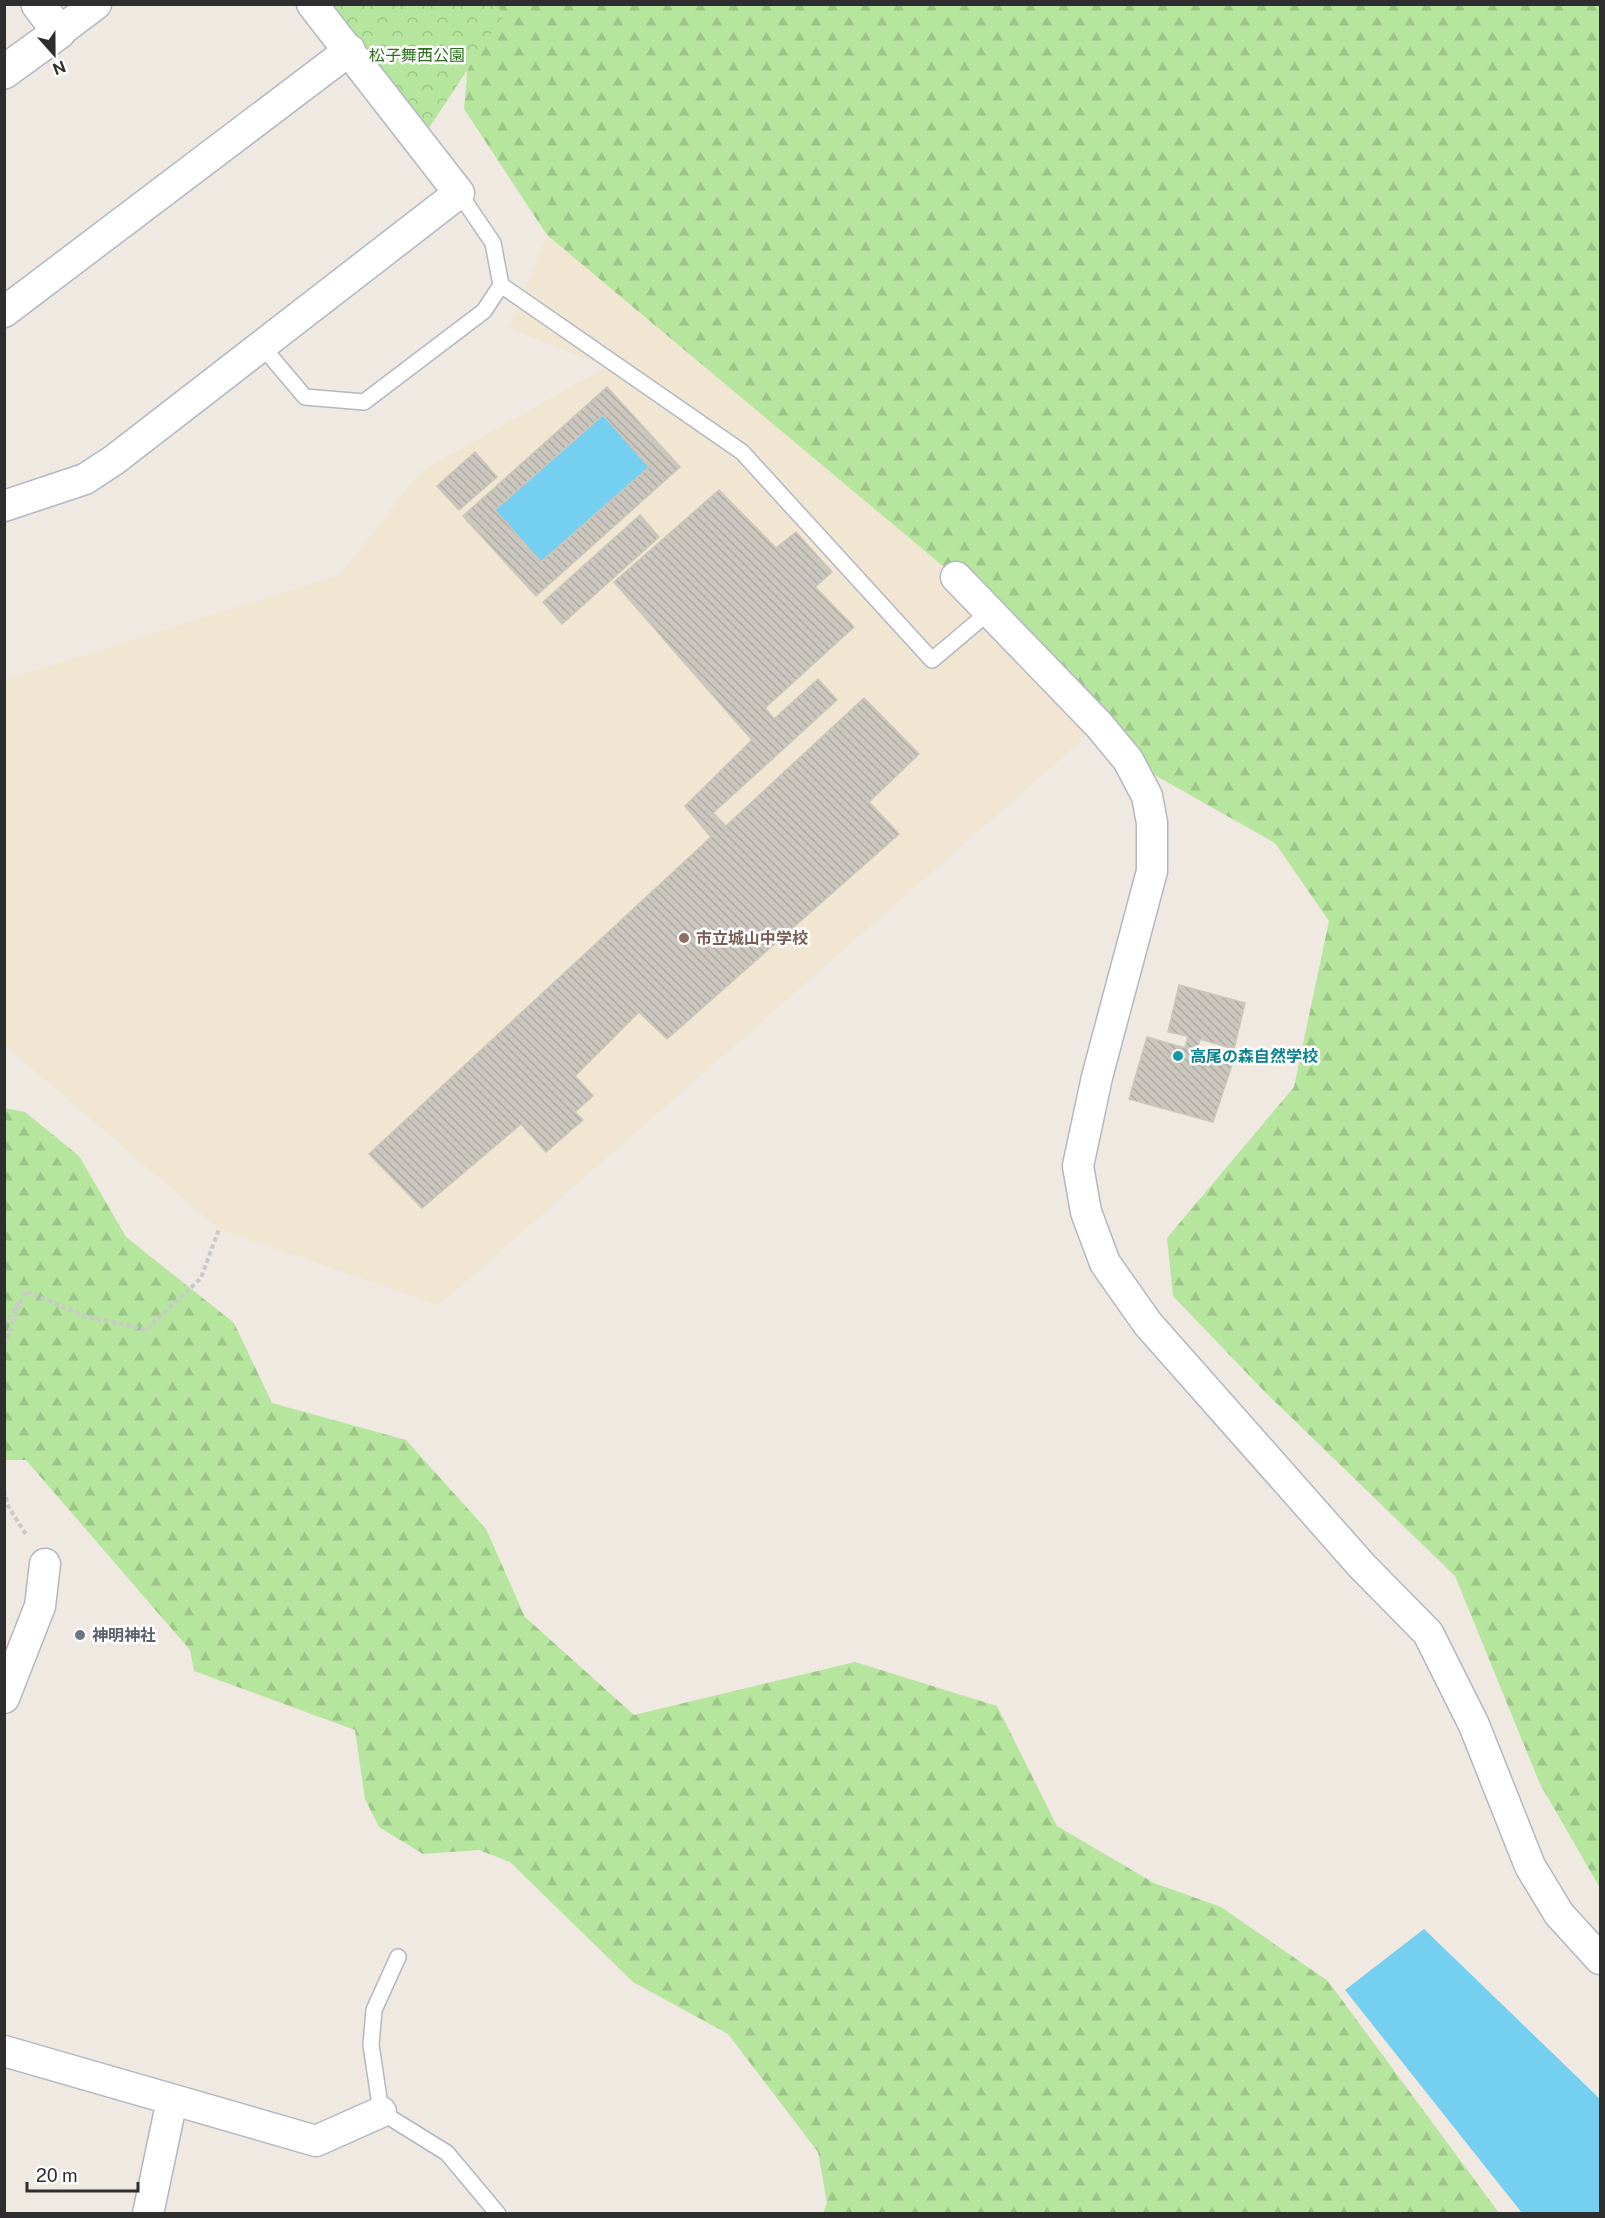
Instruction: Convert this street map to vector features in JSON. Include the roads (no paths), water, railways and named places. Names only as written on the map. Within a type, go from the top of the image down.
[{"type":"street","points":[[38,4],[59,32]]},
{"type":"street","points":[[4,72],[96,4]]},
{"type":"street","points":[[4,506],[85,479],[123,453],[459,193],[312,4]]},
{"type":"street","points":[[4,312],[350,50]]},
{"type":"street","points":[[956,577],[1099,725],[1128,760],[1147,796],[1152,824],[1152,871],[1096,1077],[1078,1166],[1086,1212],[1105,1263],[1148,1324],[1362,1566],[1428,1633],[1474,1725],[1530,1866],[1559,1914],[1600,1959]]},
{"type":"street","points":[[4,1698],[40,1605],[45,1564]]},
{"type":"street","points":[[4,2051],[316,2141],[381,2112]]},
{"type":"street","points":[[148,2214],[172,2100]]},
{"type":"lane","points":[[261,345],[305,398],[364,402],[484,311],[501,285],[493,243],[459,193]]},
{"type":"lane","points":[[501,285],[742,452],[932,660],[990,611]]},
{"type":"lane","points":[[398,1957],[374,2010],[371,2045],[381,2112],[447,2153],[498,2214]]},
{"type":"water","points":[[603,415],[649,467],[541,562],[495,510]]},
{"type":"water","points":[[1424,1929],[1600,2099],[1600,2213],[1522,2213],[1345,1990]]},
{"type":"place","name":"市立城山中学校","points":[[684,938]]},
{"type":"place","name":"高尾の森自然学校","points":[[1178,1056]]},
{"type":"place","name":"神明神社","points":[[80,1635]]},
{"type":"park label","name":"松子舞西公園","points":[[417,55]]}]
